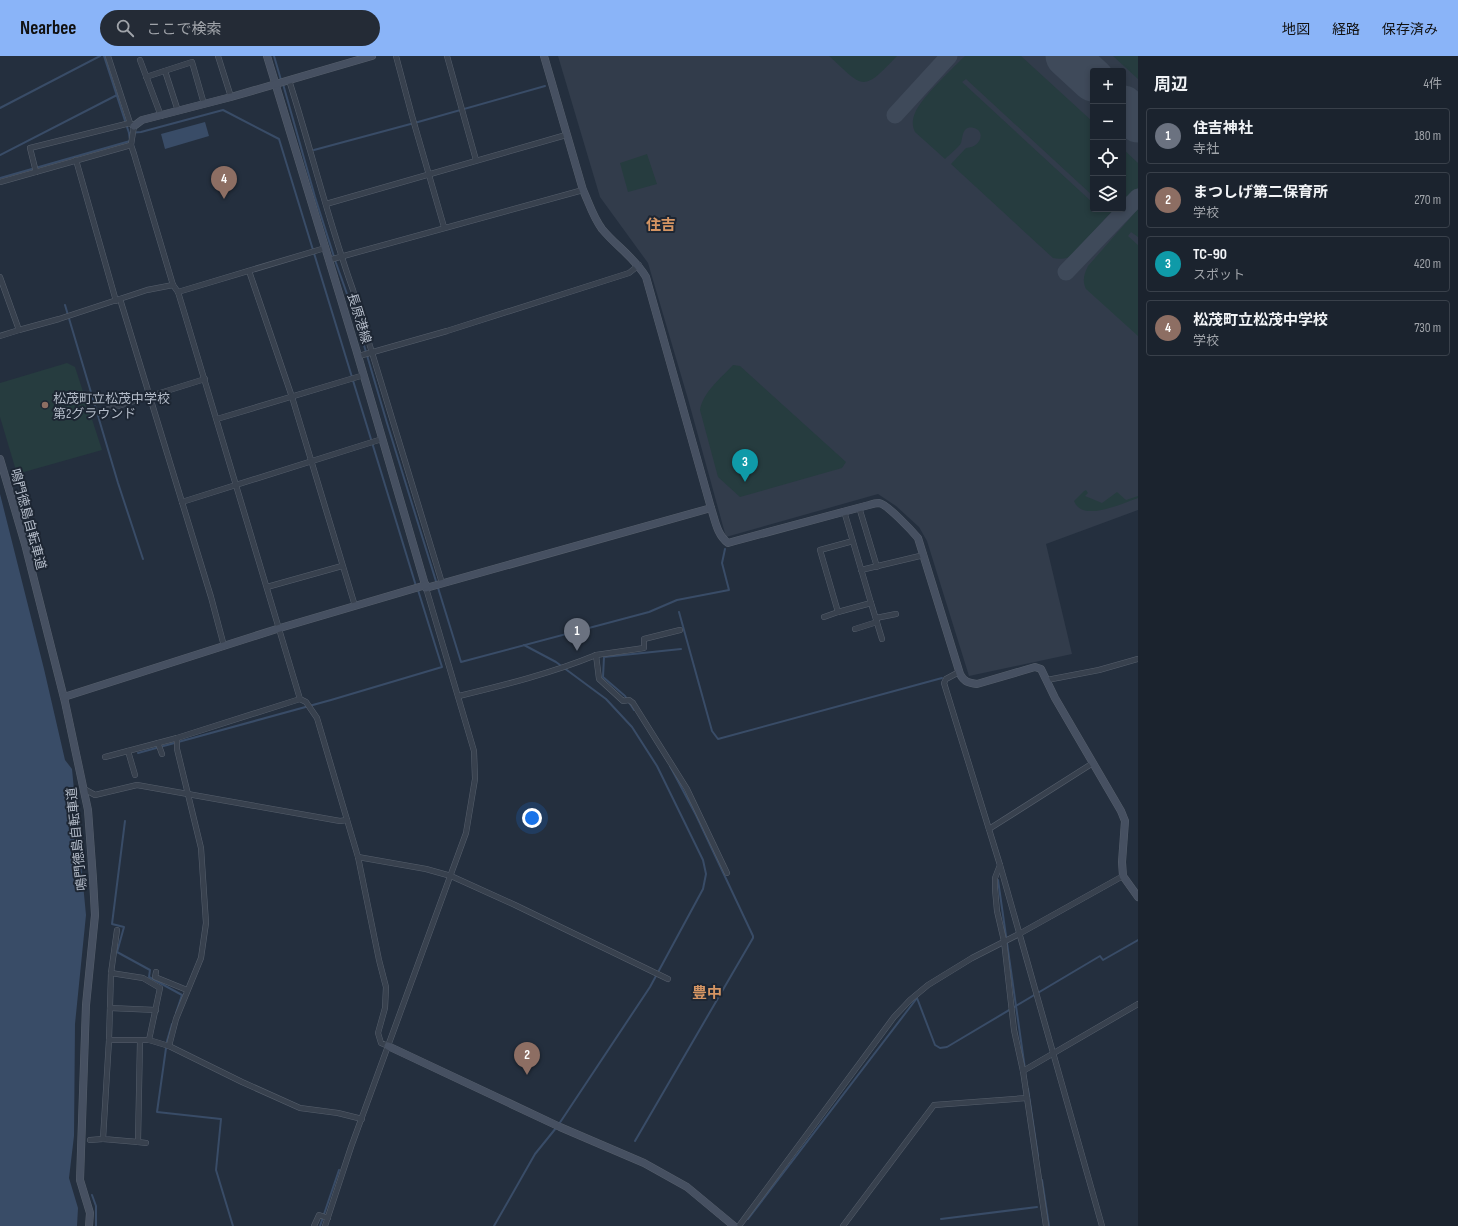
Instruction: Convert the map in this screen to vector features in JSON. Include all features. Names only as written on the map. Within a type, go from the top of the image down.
[{"type":"street","points":[[108,56],[132,125],[131,145],[173,285],[178,292],[205,379],[300,699]]},
{"type":"street","points":[[218,56],[231,97]]},
{"type":"street","name":"長原港線","points":[[267,56],[282,81],[329,260],[359,356],[426,587]]},
{"type":"street","points":[[36,172],[30,148],[132,125],[142,120],[231,97],[372,56]]},
{"type":"street","points":[[396,56],[444,227]]},
{"type":"street","points":[[447,56],[476,160]]},
{"type":"street","points":[[544,56],[583,190],[591,209],[601,227],[619,248],[639,265],[646,277],[711,508],[722,539],[728,543],[844,511],[879,503],[883,504],[918,538],[959,672],[963,680],[969,683],[977,684],[1035,667],[1041,669],[1055,698],[1121,811],[1125,821],[1122,862],[1123,876],[1138,897]]},
{"type":"street","points":[[140,60],[161,116]]},
{"type":"street","points":[[146,77],[192,62],[204,104]]},
{"type":"street","points":[[165,71],[178,111]]},
{"type":"street","points":[[282,81],[303,124],[341,256],[353,290],[442,583]]},
{"type":"street","points":[[326,204],[566,134]]},
{"type":"street","points":[[0,182],[131,145]]},
{"type":"street","points":[[76,160],[118,300],[150,396],[211,597],[224,646]]},
{"type":"street","points":[[329,260],[444,227],[583,190]]},
{"type":"street","points":[[178,292],[326,248]]},
{"type":"street","points":[[359,356],[447,331],[629,273],[639,265]]},
{"type":"street","points":[[249,271],[292,397],[355,606]]},
{"type":"street","points":[[0,277],[19,330]]},
{"type":"street","points":[[0,336],[147,290],[173,285]]},
{"type":"street","points":[[217,419],[364,375]]},
{"type":"street","points":[[99,412],[205,379]]},
{"type":"street","points":[[182,502],[382,439]]},
{"type":"street","name":"鳴門徳島自転車道","points":[[0,459],[25,544],[64,696],[84,789],[88,817],[93,879],[94,915],[86,1005],[80,1180],[90,1213],[89,1226]]},
{"type":"street","points":[[860,507],[877,566]]},
{"type":"street","points":[[64,696],[355,606],[711,508]]},
{"type":"street","points":[[844,511],[882,639]]},
{"type":"street","points":[[838,612],[820,550],[853,541]]},
{"type":"street","points":[[861,570],[924,555]]},
{"type":"street","points":[[267,587],[342,566]]},
{"type":"street","points":[[325,1226],[351,1146],[466,833],[475,779],[474,751],[426,587]]},
{"type":"street","points":[[824,617],[871,603]]},
{"type":"street","points":[[855,629],[876,620],[896,614]]},
{"type":"street","points":[[459,696],[503,686],[572,665],[596,655],[644,648],[644,639],[680,630]]},
{"type":"street","points":[[596,655],[599,679],[623,701],[629,700],[633,703],[687,789],[727,872]]},
{"type":"street","points":[[1047,680],[1099,670],[1138,658]]},
{"type":"street","points":[[959,672],[946,679],[944,683],[1000,865],[1102,1226]]},
{"type":"street","points":[[105,757],[177,738],[300,699],[306,702],[317,718],[358,857],[378,960],[386,987],[385,1008],[378,1033],[381,1043],[560,1127],[644,1164],[688,1188],[734,1226]]},
{"type":"street","points":[[169,1046],[176,1019],[201,958],[206,923],[201,848],[177,749],[177,738]]},
{"type":"street","points":[[158,743],[162,754]]},
{"type":"street","points":[[128,751],[135,775]]},
{"type":"street","points":[[989,829],[1093,763]]},
{"type":"street","points":[[84,789],[95,795],[137,785],[340,821],[347,820]]},
{"type":"street","points":[[358,857],[416,867],[451,876],[515,905],[668,979]]},
{"type":"street","points":[[1000,865],[995,878],[997,911],[1004,942],[1014,1030],[1023,1071],[1030,1127],[1046,1226]]},
{"type":"street","points":[[739,1226],[890,1023],[910,1000],[928,985],[972,958],[1019,934],[1123,876]]},
{"type":"street","points":[[104,1139],[111,973],[117,930]]},
{"type":"street","points":[[156,972],[155,976],[187,990]]},
{"type":"street","points":[[111,973],[143,978],[160,988],[149,1040]]},
{"type":"street","points":[[1023,1071],[1138,1004]]},
{"type":"street","points":[[110,1008],[156,1010]]},
{"type":"street","points":[[109,1040],[149,1040],[169,1046],[242,1082],[300,1108],[338,1113],[362,1119]]},
{"type":"street","points":[[138,1142],[140,1040]]},
{"type":"street","points":[[843,1226],[934,1105],[1027,1098]]},
{"type":"street","points":[[90,1140],[104,1139],[146,1143]]},
{"type":"street","points":[[314,1226],[319,1215],[328,1218]]},
{"type":"shaded area","points":[[558,56],[1138,56],[1138,510],[1046,544],[1072,654],[969,676],[927,541],[919,527],[896,506],[878,494],[726,537],[688,399],[648,263],[600,197]]},
{"type":"green space","points":[[829,56],[897,56],[877,76],[869,81],[863,82],[849,75]]},
{"type":"green space","points":[[965,56],[1021,56],[1090,119],[1090,193],[966,79],[962,82],[1090,200],[1090,212],[1111,212],[1081,245],[1076,253],[1066,258],[1053,258],[951,164],[966,148],[975,145],[978,142],[981,136],[978,130],[974,128],[967,128],[964,132],[960,145],[945,159],[915,132],[913,121],[915,113],[918,107],[937,84]]},
{"type":"green space","points":[[1113,56],[1138,56],[1138,79]]},
{"type":"green space","points":[[1126,152],[1138,163],[1138,188],[1130,196],[1126,197]]},
{"type":"green space","points":[[647,154],[657,184],[628,192],[620,163]]},
{"type":"green space","points":[[1138,209],[1138,237],[1131,232],[1128,236],[1138,245],[1138,336],[1086,289],[1084,280],[1088,266]]},
{"type":"green space","name":"松茂町立松茂中学校 第2グラウンド","points":[[67,363],[75,367],[102,450],[17,474],[0,417],[0,383]]},
{"type":"green space","points":[[733,365],[740,366],[846,462],[842,468],[740,497],[718,477],[700,410],[709,391]]},
{"type":"green space","points":[[1086,490],[1088,493],[1085,496],[1102,503],[1117,492],[1126,500],[1138,496],[1138,498],[1103,510],[1085,511],[1078,507],[1074,501]]},
{"type":"water","points":[[205,122],[209,136],[165,149],[161,134]]},
{"type":"water","points":[[0,494],[44,669],[65,760],[72,769],[86,915],[75,1024],[74,1136],[69,1178],[78,1208],[77,1226],[0,1226]]},
{"type":"waterway","points":[[0,108],[100,56]]},
{"type":"waterway","points":[[104,56],[129,133]]},
{"type":"waterway","points":[[274,56],[281,80]]},
{"type":"waterway","points":[[283,84],[315,197],[358,325],[461,662],[649,612],[677,600],[729,590],[722,563],[725,549]]},
{"type":"waterway","points":[[314,150],[545,86]]},
{"type":"waterway","points":[[0,155],[117,95]]},
{"type":"waterway","points":[[0,178],[130,141],[129,133],[141,132],[223,110],[279,139],[416,586]]},
{"type":"waterway","points":[[65,305],[118,483],[143,559]]},
{"type":"waterway","points":[[138,753],[331,700],[442,667],[418,590]]},
{"type":"waterway","points":[[679,612],[712,731],[718,739],[942,678]]},
{"type":"waterway","points":[[524,645],[556,662],[606,699],[632,727],[657,766],[703,860],[706,874],[703,889],[650,987],[559,1124]]},
{"type":"waterway","points":[[634,710],[625,696],[603,677],[604,657],[681,649]]},
{"type":"waterway","points":[[635,1141],[753,938],[696,815],[670,766]]},
{"type":"waterway","points":[[125,821],[112,924],[124,927],[117,952],[150,970],[149,977],[182,995],[176,1013]]},
{"type":"waterway","points":[[998,880],[1025,1069]]},
{"type":"waterway","points":[[748,1219],[917,998],[935,1045],[940,1048],[947,1047],[1100,956],[1103,960],[1138,940]]},
{"type":"waterway","points":[[172,1024],[167,1041],[157,1112],[221,1119],[216,1170],[233,1226]]},
{"type":"waterway","points":[[1028,1089],[1038,1156]]},
{"type":"waterway","points":[[494,1226],[535,1154],[556,1128]]},
{"type":"waterway","points":[[320,1226],[339,1170]]},
{"type":"waterway","points":[[1042,1180],[1049,1226]]},
{"type":"waterway","points":[[92,1195],[96,1206],[96,1226]]},
{"type":"waterway","points":[[941,1219],[1037,1207]]},
{"type":"taxiway","points":[[895,115],[949,56]]},
{"type":"taxiway","points":[[1066,272],[1138,197]]},
{"type":"runway","points":[[1067,56],[1090,77]]},
{"type":"runway","points":[[1126,110],[1138,121]]},
{"type":"place","name":"松茂町立松茂中学校","points":[[224,199]]},
{"type":"place","name":"松茂町立松茂中学校 第2グラウンド","points":[[45,405]]},
{"type":"place","name":"TC-90","points":[[745,482]]},
{"type":"place","name":"住吉神社","points":[[577,651]]},
{"type":"place","name":"まつしげ第二保育所","points":[[527,1075]]},
{"type":"district","name":"住吉","points":[[661,225]]},
{"type":"district","name":"豊中","points":[[707,993]]}]
